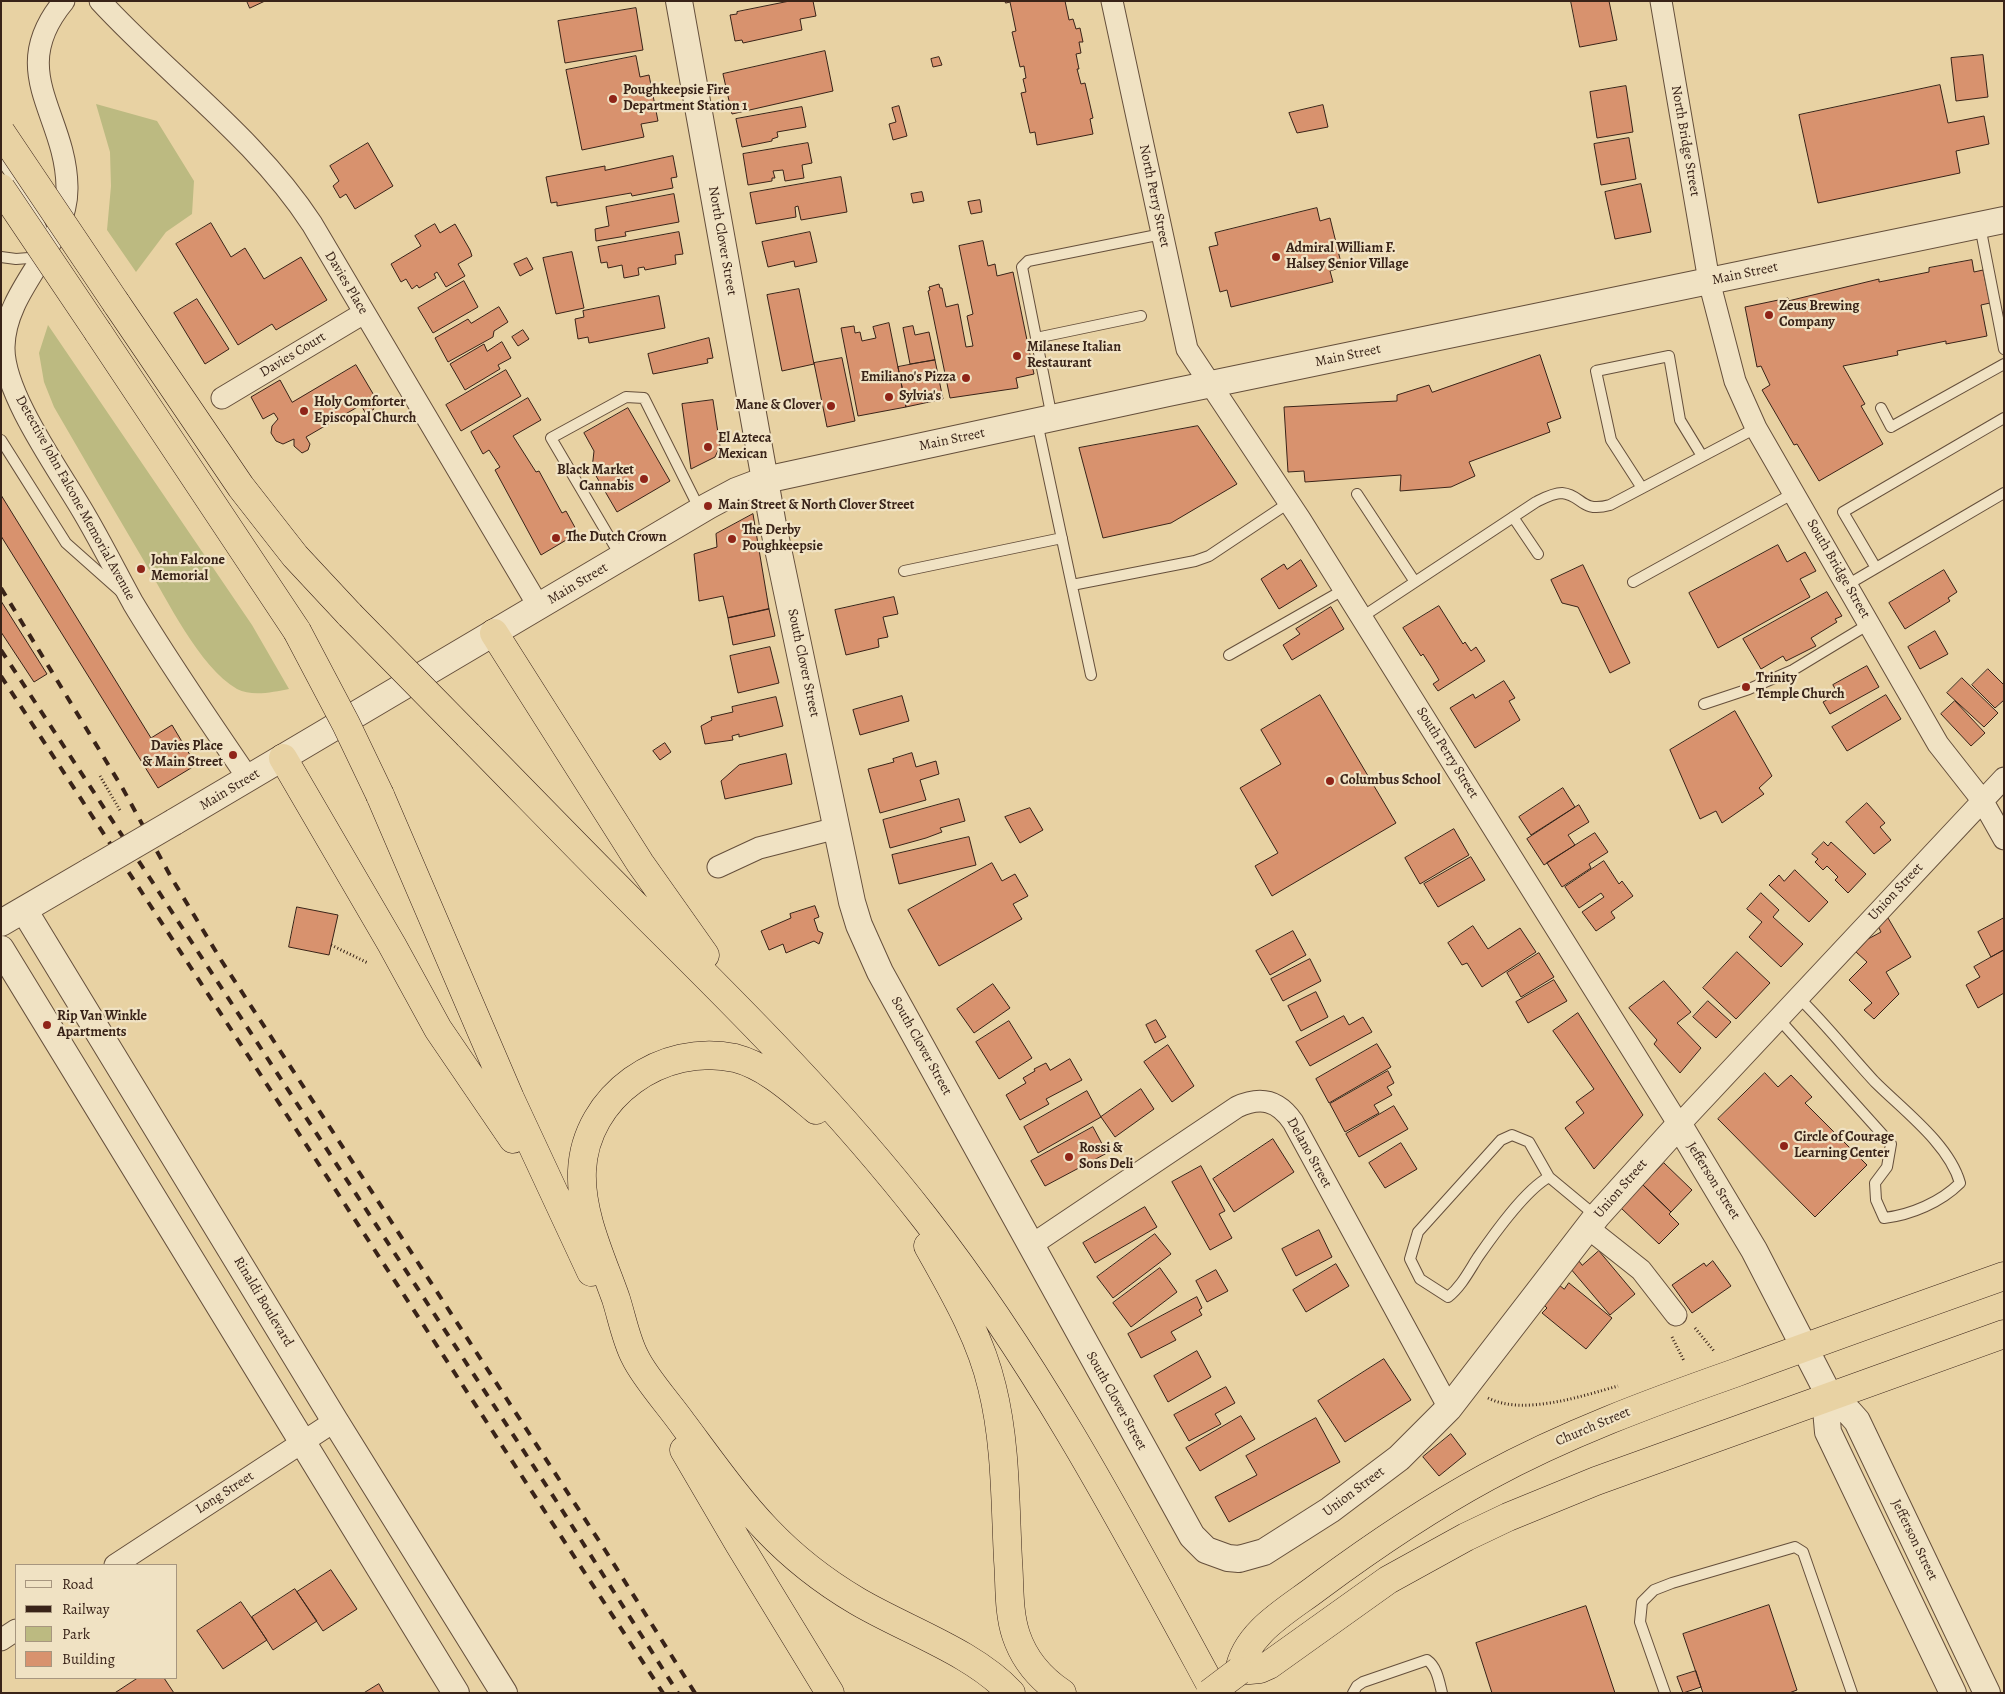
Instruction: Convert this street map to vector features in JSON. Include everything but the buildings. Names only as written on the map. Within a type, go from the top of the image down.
[{"type":"highway","points":[[1,132],[241,488],[295,556],[350,615],[773,1043],[876,1158],[948,1249],[1025,1360],[1111,1503],[1215,1693]]},
{"type":"highway","points":[[1,188],[297,631],[346,724],[380,795],[506,1089],[567,1222],[635,1358],[720,1514],[830,1693]]},
{"type":"highway","points":[[494,633],[654,885],[773,1043]]},
{"type":"highway","points":[[283,758],[392,945],[438,1029],[483,1092],[567,1222]]},
{"type":"highway","points":[[876,1158],[771,1075],[736,1058],[697,1056],[679,1058],[645,1072],[629,1081],[611,1100],[596,1121],[584,1153],[582,1184],[586,1211],[635,1358],[746,1508],[788,1552],[822,1579],[859,1602],[980,1666],[1011,1693]]},
{"type":"highway","points":[[893,1179],[960,1305],[983,1355],[992,1388],[1001,1441],[1013,1623],[1020,1644],[1032,1665],[1046,1681],[1062,1693]]},
{"type":"highway","name":"Church Street","points":[[1238,1671],[1245,1649],[1251,1641],[1282,1615],[1382,1540],[1452,1497],[1525,1458],[1600,1424],[1805,1347],[2004,1276]]},
{"type":"highway","points":[[1210,1693],[1238,1671],[1260,1669],[1269,1665],[1388,1580],[1466,1536],[1508,1517],[1604,1478],[2004,1334]]},
{"type":"street","name":"Detective John Falcone Memorial Avenue","points":[[64,1],[42,35],[37,58],[40,81],[64,160],[67,187],[64,215],[45,254],[13,310],[4,340],[5,363],[17,398],[134,604],[248,778]]},
{"type":"street","name":"Davies Place","points":[[100,1],[260,158],[287,188],[312,224],[539,607]]},
{"type":"street","name":"North Clover Street","points":[[679,1],[765,480]]},
{"type":"street","name":"North Perry Street","points":[[1112,1],[1187,349],[1211,385]]},
{"type":"street","name":"North Bridge Street","points":[[1661,1],[1709,281]]},
{"type":"street","name":"Main Street","points":[[1,923],[701,511],[736,491],[765,480],[1992,222]]},
{"type":"street","name":"South Bridge Street","points":[[1709,281],[1735,381],[1756,428],[1938,744],[1982,800],[2004,839]]},
{"type":"street","name":"Davies Court","points":[[222,398],[364,313]]},
{"type":"street","name":"South Perry Street","points":[[1211,385],[1290,502],[1679,1125]]},
{"type":"street","name":"South Clover Street","points":[[765,480],[852,902],[869,950],[1186,1528],[1199,1544],[1217,1555]]},
{"type":"street","name":"Union Street","points":[[1217,1555],[1239,1559],[1270,1548],[1305,1527],[1378,1476],[1418,1441],[1448,1408],[1592,1222],[1778,1018],[2004,778]]},
{"type":"street","points":[[718,868],[759,848],[837,828]]},
{"type":"street","name":"Rinaldi Boulevard","points":[[24,910],[335,1421],[504,1693]]},
{"type":"street","points":[[1,949],[456,1693]]},
{"type":"street","name":"Delano Street","points":[[1030,1246],[1237,1107],[1257,1100],[1277,1104],[1293,1122],[1448,1408]]},
{"type":"street","name":"Jefferson Street","points":[[1679,1125],[1739,1222],[1830,1397],[1850,1412],[1857,1421],[1974,1688]]},
{"type":"street","points":[[1592,1222],[1641,1270],[1683,1318]]},
{"type":"street","name":"Long Street","points":[[117,1564],[335,1421]]},
{"type":"street","points":[[1,1640],[15,1631]]},
{"type":"lane","points":[[1,160],[36,213],[43,231],[45,254],[16,259],[1,257]]},
{"type":"lane","points":[[1992,222],[2004,349]]},
{"type":"lane","points":[[1091,675],[1062,538],[1045,420],[1036,338],[1022,267],[1028,261],[1162,234]]},
{"type":"lane","points":[[1036,338],[1141,316]]},
{"type":"lane","points":[[1642,488],[1611,440],[1596,371],[1669,356],[1680,420],[1702,456]]},
{"type":"lane","points":[[1881,408],[1891,427],[2004,364]]},
{"type":"lane","points":[[622,558],[551,438],[626,397],[644,398],[701,511]]},
{"type":"lane","points":[[1876,568],[1843,512],[2004,418]]},
{"type":"lane","points":[[1362,617],[1536,502],[1555,494],[1569,495],[1582,504],[1596,508],[1610,505],[1756,428]]},
{"type":"lane","points":[[1,440],[66,543],[134,604]]},
{"type":"lane","points":[[1633,582],[1794,493]]},
{"type":"lane","points":[[1357,494],[1415,582]]},
{"type":"lane","points":[[1847,585],[2004,494]]},
{"type":"lane","points":[[1072,585],[1194,561],[1209,556],[1290,502]]},
{"type":"lane","points":[[1513,516],[1538,554]]},
{"type":"lane","points":[[904,571],[1062,538]]},
{"type":"lane","points":[[1229,655],[1345,589]]},
{"type":"lane","points":[[1704,704],[1749,689],[1793,670],[1869,624]]},
{"type":"lane","points":[[1778,1018],[1891,1144],[1887,1167],[1875,1183],[1876,1200],[1884,1218],[1900,1216],[1939,1199],[1947,1195],[1960,1183],[1955,1166],[1943,1151],[1874,1080],[1828,1026],[1798,997]]},
{"type":"lane","points":[[1549,1177],[1536,1184],[1483,1250],[1456,1291],[1448,1297],[1420,1280],[1410,1259],[1418,1232],[1501,1140],[1512,1135],[1529,1142],[1549,1177],[1592,1222]]},
{"type":"lane","points":[[1666,1693],[1640,1622],[1642,1602],[1654,1590],[1672,1583],[1778,1550],[1795,1547],[1803,1552],[1852,1693]]},
{"type":"lane","points":[[1353,1693],[1356,1686],[1363,1682],[1426,1660],[1432,1664],[1435,1670],[1442,1693]]},
{"type":"path","points":[[100,776],[121,812]]},
{"type":"path","points":[[331,945],[368,963]]},
{"type":"path","points":[[1683,1318],[1714,1351]]},
{"type":"path","points":[[1671,1336],[1684,1361]]},
{"type":"path","points":[[1485,1397],[1498,1404],[1531,1406],[1618,1386]]},
{"type":"green space","points":[[96,104],[157,121],[194,181],[192,214],[166,232],[136,272],[107,230],[111,186],[110,152]]},
{"type":"green space","points":[[48,325],[252,625],[289,689],[249,693],[237,689],[223,679],[210,665],[185,631],[54,407],[44,382],[39,353]]},
{"type":"railway","points":[[1,588],[123,789],[171,877],[221,960],[605,1550],[695,1693]]},
{"type":"railway","points":[[1,650],[555,1499],[678,1693]]},
{"type":"railway","points":[[1,676],[663,1693]]},
{"type":"place","name":"Poughkeepsie Fire Department Station 1","points":[[613,99]]},
{"type":"place","name":"Admiral William F. Halsey Senior Village","points":[[1276,257]]},
{"type":"place","name":"Zeus Brewing Company","points":[[1769,315]]},
{"type":"place","name":"Milanese Italian Restaurant","points":[[1017,356]]},
{"type":"place","name":"Emiliano's Pizza","points":[[966,378]]},
{"type":"place","name":"Sylvia's","points":[[889,397]]},
{"type":"place","name":"Mane & Clover","points":[[831,406]]},
{"type":"place","name":"Holy Comforter Episcopal Church","points":[[304,411]]},
{"type":"place","name":"El Azteca Mexican","points":[[708,447]]},
{"type":"place","name":"Black Market Cannabis","points":[[644,479]]},
{"type":"place","name":"Main Street & North Clover Street","points":[[708,506]]},
{"type":"place","name":"The Dutch Crown","points":[[556,538]]},
{"type":"place","name":"The Derby Poughkeepsie","points":[[732,539]]},
{"type":"place","name":"John Falcone Memorial","points":[[141,569]]},
{"type":"place","name":"Trinity Temple Church","points":[[1746,687]]},
{"type":"place","name":"Davies Place & Main Street","points":[[233,755]]},
{"type":"place","name":"Columbus School","points":[[1330,781]]},
{"type":"place","name":"Rip Van Winkle Apartments","points":[[47,1025]]},
{"type":"place","name":"Circle of Courage Learning Center","points":[[1784,1146]]},
{"type":"place","name":"Rossi & Sons Deli","points":[[1069,1157]]}]
